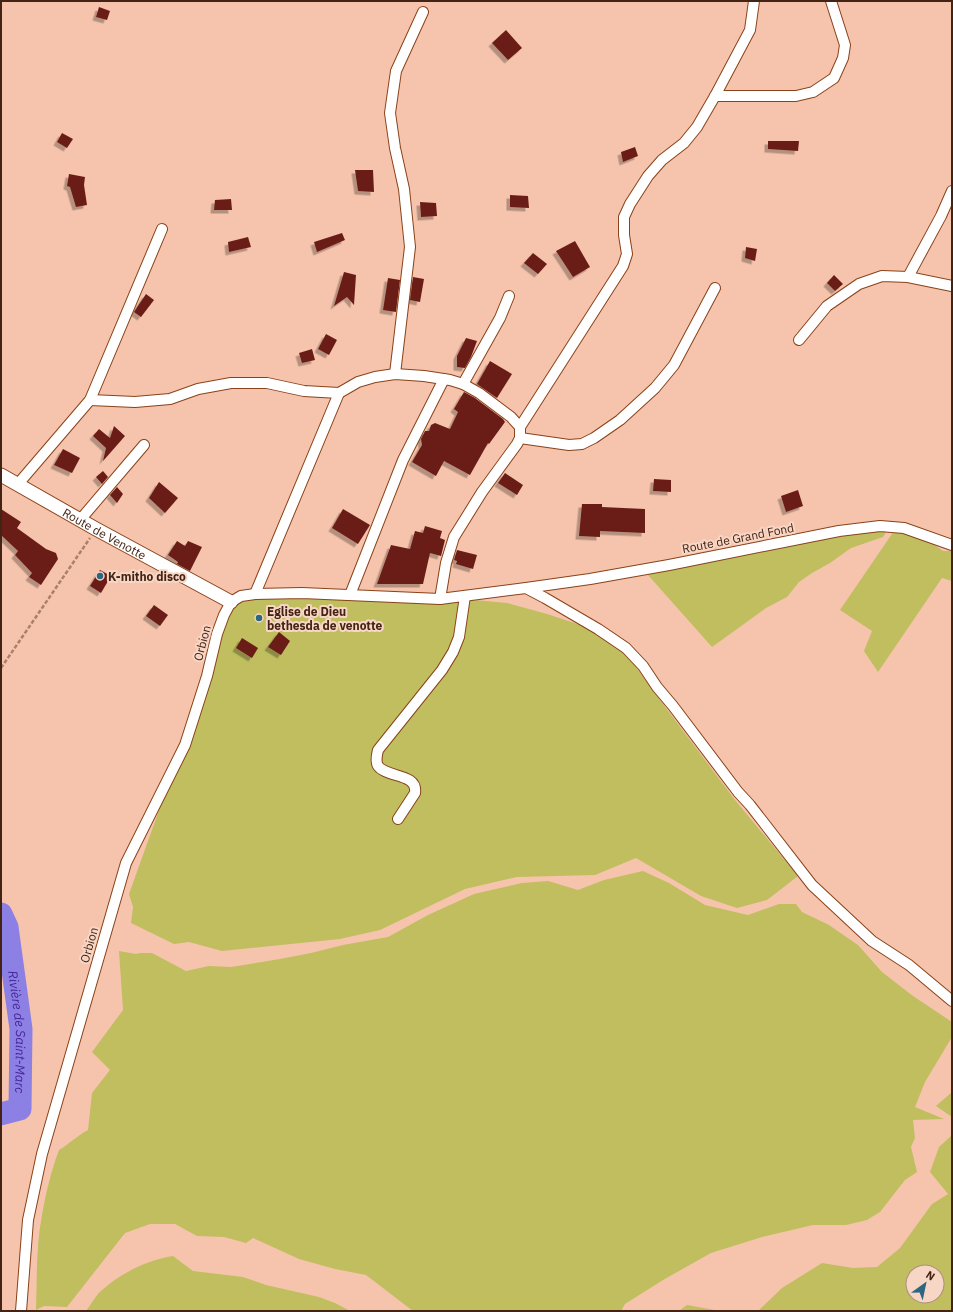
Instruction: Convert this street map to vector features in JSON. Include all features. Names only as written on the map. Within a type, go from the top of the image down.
[{"type":"street","points":[[440,599],[446,563],[454,537],[482,492],[512,453],[520,438],[520,427],[623,266],[627,254],[624,235],[624,217],[630,204],[648,176],[662,160],[684,144],[697,127],[750,30],[754,1]]},
{"type":"street","points":[[715,96],[796,96],[813,92],[834,78],[843,58],[845,45],[830,1]]},
{"type":"street","points":[[395,374],[410,247],[404,189],[395,148],[390,113],[396,71],[423,12]]},
{"type":"street","points":[[908,277],[952,191]]},
{"type":"street","points":[[18,484],[90,400],[162,229]]},
{"type":"street","points":[[799,340],[827,306],[859,284],[882,276],[908,277],[952,286]]},
{"type":"street","points":[[520,438],[569,445],[582,444],[594,438],[620,420],[655,388],[674,365],[715,288]]},
{"type":"street","points":[[463,384],[486,346],[509,296]]},
{"type":"street","points":[[90,400],[135,402],[170,399],[198,389],[231,383],[267,383],[304,391],[339,393],[358,382],[395,374],[424,376],[463,384],[480,393],[520,427]]},
{"type":"street","points":[[350,595],[403,460],[444,379]]},
{"type":"street","points":[[255,594],[339,393]]},
{"type":"street","points":[[80,520],[144,445]]},
{"type":"street","name":"Route de Venotte","points":[[1,475],[96,529],[231,602]]},
{"type":"street","name":"Route de Grand Fond","points":[[231,602],[242,596],[255,594],[302,593],[440,599],[590,579],[839,531],[880,526],[904,528],[952,545]]},
{"type":"street","points":[[526,588],[598,629],[626,648],[643,666],[657,687],[738,792],[812,885],[872,941],[909,966],[952,1001]]},
{"type":"street","points":[[398,819],[415,793],[416,788],[409,780],[382,770],[378,766],[376,759],[378,750],[442,670],[453,652],[459,637],[465,596]]},
{"type":"street","name":"Orbion","points":[[21,1311],[23,1269],[28,1220],[42,1154],[126,864],[185,745],[207,676],[217,634],[224,615],[231,602]]},
{"type":"path","points":[[1,668],[77,559],[96,529]]},
{"type":"shaded area","points":[[890,526],[883,537],[851,548],[830,563],[812,573],[799,582],[787,597],[766,608],[712,647],[640,566]]},
{"type":"shaded area","points":[[896,528],[922,536],[943,551],[952,551],[952,581],[942,578],[878,672],[864,651],[872,631],[840,610]]},
{"type":"shaded area","points":[[250,597],[443,597],[507,603],[593,629],[615,645],[633,663],[735,800],[798,876],[767,900],[737,908],[701,896],[636,858],[595,875],[517,877],[465,889],[380,930],[340,939],[222,951],[189,942],[174,944],[131,923],[133,907],[129,894],[172,774],[210,645],[221,615]]},
{"type":"shaded area","points":[[643,871],[669,883],[705,905],[748,915],[779,904],[796,904],[802,912],[829,925],[858,945],[882,972],[913,996],[952,1022],[952,1037],[925,1082],[915,1107],[944,1119],[913,1120],[915,1138],[911,1147],[917,1172],[905,1180],[880,1212],[867,1220],[846,1225],[813,1225],[762,1237],[711,1253],[663,1280],[625,1304],[621,1311],[413,1311],[366,1275],[335,1269],[299,1259],[253,1238],[246,1243],[224,1237],[197,1236],[175,1224],[150,1224],[125,1233],[67,1307],[44,1306],[36,1310],[37,1262],[40,1227],[47,1190],[54,1166],[59,1150],[88,1130],[92,1093],[110,1070],[92,1052],[123,1010],[119,951],[136,954],[152,953],[186,971],[209,966],[231,967],[280,959],[388,937],[428,915],[474,894],[522,883],[548,881],[578,890],[604,880]]},
{"type":"shaded area","points":[[952,1092],[952,1117],[936,1106]]},
{"type":"shaded area","points":[[952,1135],[952,1311],[758,1311],[782,1288],[822,1263],[853,1268],[877,1267],[900,1248],[932,1204],[948,1194],[930,1172],[939,1147]]},
{"type":"shaded area","points":[[173,1256],[193,1271],[243,1277],[266,1285],[319,1297],[350,1311],[86,1311],[99,1293],[117,1278],[144,1264]]},
{"type":"shaded area","points":[[687,1305],[720,1311],[679,1311]]},
{"type":"building","points":[[99,7],[110,11],[107,20],[96,17]]},
{"type":"building","points":[[506,30],[522,48],[508,60],[492,43]]},
{"type":"building","points":[[62,133],[73,139],[67,148],[57,142]]},
{"type":"building","points":[[768,141],[799,141],[798,151],[768,149]]},
{"type":"building","points":[[635,147],[638,156],[623,162],[621,152]]},
{"type":"building","points":[[355,170],[373,170],[374,192],[358,191]]},
{"type":"building","points":[[69,174],[85,177],[84,185],[87,205],[76,207],[70,187],[67,186]]},
{"type":"building","points":[[510,195],[528,196],[529,208],[510,207]]},
{"type":"building","points":[[231,199],[232,210],[214,210],[215,200]]},
{"type":"building","points":[[420,202],[436,203],[437,216],[421,217]]},
{"type":"building","points":[[342,233],[345,240],[317,252],[314,242]]},
{"type":"building","points":[[248,237],[251,247],[229,252],[228,242]]},
{"type":"building","points":[[575,241],[590,267],[573,277],[556,251]]},
{"type":"building","points":[[746,247],[757,249],[755,261],[745,258]]},
{"type":"building","points":[[533,253],[547,264],[538,274],[524,263]]},
{"type":"building","points":[[344,272],[356,275],[354,305],[347,297],[334,306]]},
{"type":"building","points":[[834,275],[843,284],[835,291],[827,283]]},
{"type":"building","points":[[413,277],[424,279],[420,302],[410,300]]},
{"type":"building","points":[[388,278],[400,280],[396,312],[383,310]]},
{"type":"building","points":[[146,294],[154,300],[141,317],[134,312]]},
{"type":"building","points":[[326,334],[337,340],[329,355],[318,349]]},
{"type":"building","points":[[466,338],[477,341],[465,368],[457,367],[457,356]]},
{"type":"building","points":[[312,349],[315,360],[302,363],[299,353]]},
{"type":"building","points":[[490,361],[512,374],[497,398],[477,384]]},
{"type":"building","points":[[464,392],[475,398],[505,422],[489,444],[488,443],[470,475],[444,461],[436,476],[412,462],[422,445],[421,439],[425,431],[429,431],[431,425],[435,423],[450,429],[458,412],[454,409]]},
{"type":"building","points":[[114,426],[125,436],[103,461],[106,448],[93,436],[99,429],[110,438]]},
{"type":"building","points":[[63,449],[80,458],[72,473],[54,465]]},
{"type":"building","points":[[103,471],[108,477],[102,484],[96,477]]},
{"type":"building","points":[[505,473],[523,485],[517,495],[498,483]]},
{"type":"building","points":[[654,479],[671,480],[671,492],[653,491]]},
{"type":"building","points":[[159,482],[178,498],[165,513],[149,498]]},
{"type":"building","points":[[117,487],[123,494],[117,503],[110,495]]},
{"type":"building","points":[[798,490],[803,506],[786,512],[781,496]]},
{"type":"building","points":[[582,504],[602,504],[602,507],[645,509],[645,533],[600,531],[600,537],[579,536]]},
{"type":"building","points":[[1,509],[21,522],[17,528],[46,549],[56,553],[58,559],[41,585],[29,577],[32,573],[15,555],[18,551],[1,535]]},
{"type":"building","points":[[343,509],[370,525],[358,544],[332,528]]},
{"type":"building","points":[[425,526],[442,531],[440,538],[445,540],[441,556],[430,553],[423,584],[377,584],[391,545],[410,549],[415,531],[423,533]]},
{"type":"building","points":[[177,541],[185,546],[188,541],[202,547],[190,571],[177,564],[178,562],[168,555]]},
{"type":"building","points":[[457,550],[477,555],[473,569],[456,564],[457,561],[454,560]]},
{"type":"building","points":[[100,570],[111,576],[101,593],[90,586]]},
{"type":"building","points":[[154,605],[168,615],[160,626],[146,616]]},
{"type":"building","points":[[279,632],[290,641],[281,655],[268,647]]},
{"type":"building","points":[[242,638],[258,648],[252,658],[236,648]]},
{"type":"waterway","name":"Rivière de Saint-Marc","points":[[1,914],[7,927],[21,1029],[20,1109],[1,1114]]},
{"type":"place","name":"K-mitho disco","points":[[100,576]]},
{"type":"place","name":"Eglise de Dieu bethesda de venotte","points":[[259,618]]}]
